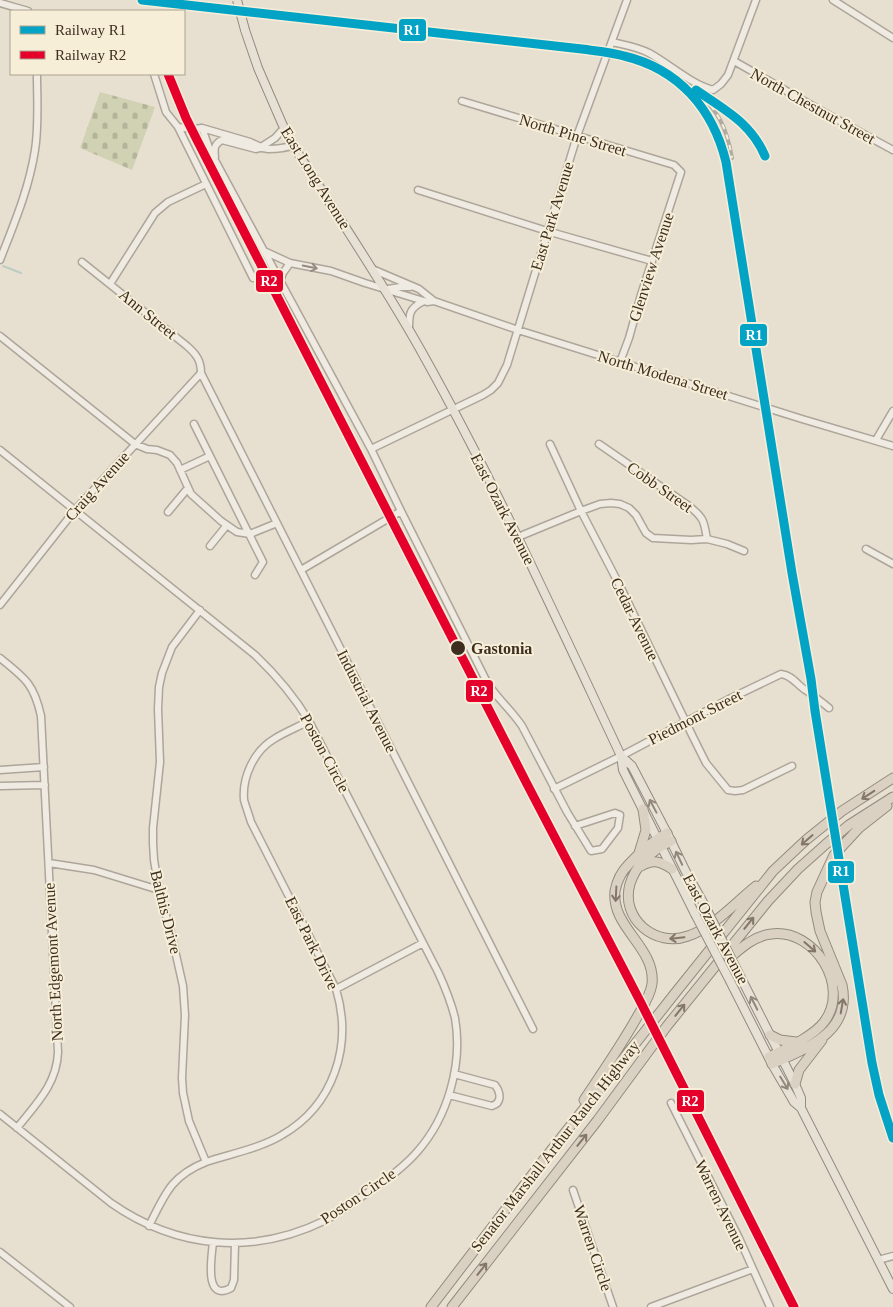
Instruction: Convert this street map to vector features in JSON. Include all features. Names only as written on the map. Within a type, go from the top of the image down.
[{"type":"highway","name":"Senator Marshall Arthur Rauch Highway","points":[[431,1307],[545,1158],[774,871],[806,840],[842,811],[893,778]]},
{"type":"highway","name":"Senator Marshall Arthur Rauch Highway","points":[[452,1307],[597,1121],[667,1026],[768,901],[826,844],[850,825],[893,797]]},
{"type":"highway","points":[[795,1084],[799,1070],[837,1023],[842,1014],[844,1004],[844,995],[839,976],[823,940],[818,921],[817,892],[834,855],[859,828],[893,801]]},
{"type":"highway","points":[[639,853],[646,830],[643,809]]},
{"type":"highway","points":[[545,1158],[620,1046],[650,993],[652,976],[648,959],[619,915],[615,896],[616,887],[622,871],[639,853],[669,837]]},
{"type":"highway","points":[[659,842],[638,867],[633,876],[628,894],[629,905],[636,920],[643,928],[660,938],[679,939],[702,930],[774,871]]},
{"type":"highway","points":[[638,867],[648,862],[657,861],[672,868]]},
{"type":"highway","points":[[708,975],[746,945],[763,936],[772,934],[792,936],[809,945],[816,952],[827,968],[833,986],[834,996],[829,1015],[816,1030],[796,1042],[781,1056]]},
{"type":"highway","points":[[771,1061],[781,1056],[798,1052],[831,1030]]},
{"type":"highway","points":[[770,1035],[780,1040],[796,1042]]},
{"type":"main road","name":"East Long Avenue","points":[[237,0],[258,68],[293,146],[372,269]]},
{"type":"main road","name":"East Ozark Avenue","points":[[372,269],[409,329],[518,537],[621,756],[623,770],[771,1061],[794,1102],[801,1108],[893,1289]]},
{"type":"main road","name":"East Ozark Avenue","points":[[621,756],[632,766],[705,906],[795,1084],[801,1098],[801,1108]]},
{"type":"street","name":"East Park Avenue","points":[[371,449],[483,395],[498,383],[518,330],[577,136],[627,0]]},
{"type":"street","points":[[612,42],[632,46],[648,53],[702,87],[713,90],[725,79],[734,61],[756,0]]},
{"type":"street","points":[[834,0],[893,38]]},
{"type":"street","points":[[0,3],[24,10]]},
{"type":"street","name":"North Chestnut Street","points":[[734,61],[893,150]]},
{"type":"street","points":[[0,260],[21,207],[33,161],[37,133],[37,75]]},
{"type":"street","points":[[154,75],[166,112],[178,127],[253,278]]},
{"type":"street","name":"North Pine Street","points":[[462,101],[674,165],[681,172]]},
{"type":"street","points":[[178,127],[202,128],[267,149],[293,146]]},
{"type":"street","points":[[202,128],[215,159],[371,449],[400,511],[488,684],[494,694],[522,726],[554,788],[575,826],[591,852],[602,849],[618,828],[620,815],[615,813],[575,826]]},
{"type":"street","points":[[215,159],[214,148],[222,140],[256,148],[275,138],[284,128]]},
{"type":"street","name":"Glenview Avenue","points":[[620,362],[681,172]]},
{"type":"street","points":[[110,284],[155,213],[168,202],[206,184]]},
{"type":"street","points":[[418,190],[547,231],[652,261]]},
{"type":"street","name":"North Modena Street","points":[[264,251],[290,263],[331,271],[427,302],[434,301]]},
{"type":"street","name":"Ann Street","points":[[82,262],[196,354],[200,363],[201,373]]},
{"type":"street","points":[[280,281],[290,263]]},
{"type":"street","name":"North Modena Street","points":[[372,269],[419,289],[434,301],[518,330],[893,446]]},
{"type":"street","name":"North Modena Street","points":[[386,289],[400,287],[419,289]]},
{"type":"street","points":[[409,329],[411,310],[414,305],[424,300]]},
{"type":"street","points":[[0,336],[135,444],[170,455],[177,463],[191,494],[237,532],[250,534],[277,523]]},
{"type":"street","name":"Craig Avenue","points":[[0,604],[75,510],[201,373]]},
{"type":"street","name":"Industrial Avenue","points":[[201,373],[533,1029]]},
{"type":"street","points":[[876,440],[893,411]]},
{"type":"street","points":[[194,424],[263,562],[255,575]]},
{"type":"street","name":"Cedar Avenue","points":[[550,444],[580,511],[621,588],[706,763],[728,790],[735,791],[743,790],[792,766]]},
{"type":"street","name":"Cobb Street","points":[[599,444],[699,514],[705,523],[707,539]]},
{"type":"street","name":"Poston Circle","points":[[0,450],[255,655],[270,669],[299,705],[445,986],[455,1018],[457,1042],[454,1074],[449,1095],[432,1133],[418,1152],[385,1181],[339,1212],[310,1227],[277,1239],[260,1242],[235,1244],[184,1238],[149,1226],[111,1203],[0,1114]]},
{"type":"street","points":[[180,470],[210,456]]},
{"type":"street","points":[[168,512],[188,488]]},
{"type":"street","points":[[518,537],[580,511],[600,504],[611,503],[629,508],[636,515],[646,534],[652,538],[707,539],[744,551]]},
{"type":"street","points":[[301,570],[400,511]]},
{"type":"street","points":[[210,546],[227,524]]},
{"type":"street","points":[[866,549],[893,564]]},
{"type":"street","name":"Balthis Drive","points":[[200,610],[172,647],[166,659],[159,687],[160,762],[153,842],[158,890],[172,937],[183,986],[185,1015],[182,1078],[186,1107],[189,1121],[206,1162]]},
{"type":"street","name":"North Edgemont Avenue","points":[[0,658],[25,679],[37,700],[41,716],[58,1059],[51,1082],[17,1128]]},
{"type":"street","name":"Piedmont Street","points":[[554,788],[781,674],[787,674],[829,708]]},
{"type":"street","name":"East Park Drive","points":[[149,1226],[164,1195],[182,1174],[206,1162],[264,1144],[304,1120],[331,1083],[341,1053],[342,1019],[336,989],[251,822],[244,799],[246,779],[252,762],[257,755],[274,738],[309,721]]},
{"type":"street","points":[[0,770],[44,767]]},
{"type":"street","points":[[0,786],[45,785]]},
{"type":"street","points":[[49,862],[94,870],[158,890]]},
{"type":"street","points":[[336,989],[423,943]]},
{"type":"street","points":[[449,1095],[492,1106],[499,1100],[500,1095],[495,1086],[454,1074]]},
{"type":"street","name":"Warren Avenue","points":[[671,1103],[739,1238],[770,1307]]},
{"type":"street","name":"Warren Circle","points":[[573,1190],[613,1307]]},
{"type":"street","points":[[213,1242],[212,1284],[215,1288],[222,1290],[230,1288],[234,1280],[235,1244]]},
{"type":"street","points":[[0,1252],[70,1307]]},
{"type":"street","points":[[878,1260],[893,1256]]},
{"type":"street","points":[[651,1307],[753,1270]]},
{"type":"green space","points":[[100,92],[155,107],[132,170],[80,148]]},
{"type":"waterway","points":[[3,266],[21,273]]},
{"type":"railway","points":[[142,0],[614,54],[644,62],[661,71],[677,81],[703,109],[720,143],[726,162],[872,1063],[879,1095],[893,1138]]},
{"type":"railway","points":[[168,75],[197,140],[640,1001],[794,1307]]},
{"type":"railway","points":[[695,90],[710,105],[720,120],[732,158]]},
{"type":"railway","points":[[710,99],[749,130],[765,156]]},
{"type":"rail line","name":"R1","points":[[142,0],[614,54],[644,62],[661,71],[677,81],[703,109],[720,143],[726,162],[872,1063],[879,1095],[893,1138]]},
{"type":"rail line","name":"R2","points":[[168,75],[197,140],[640,1001],[794,1307]]},
{"type":"rail line","name":"R1","points":[[696,90],[745,126],[765,156]]},
{"type":"place","name":"Gastonia","points":[[458,648]]}]
